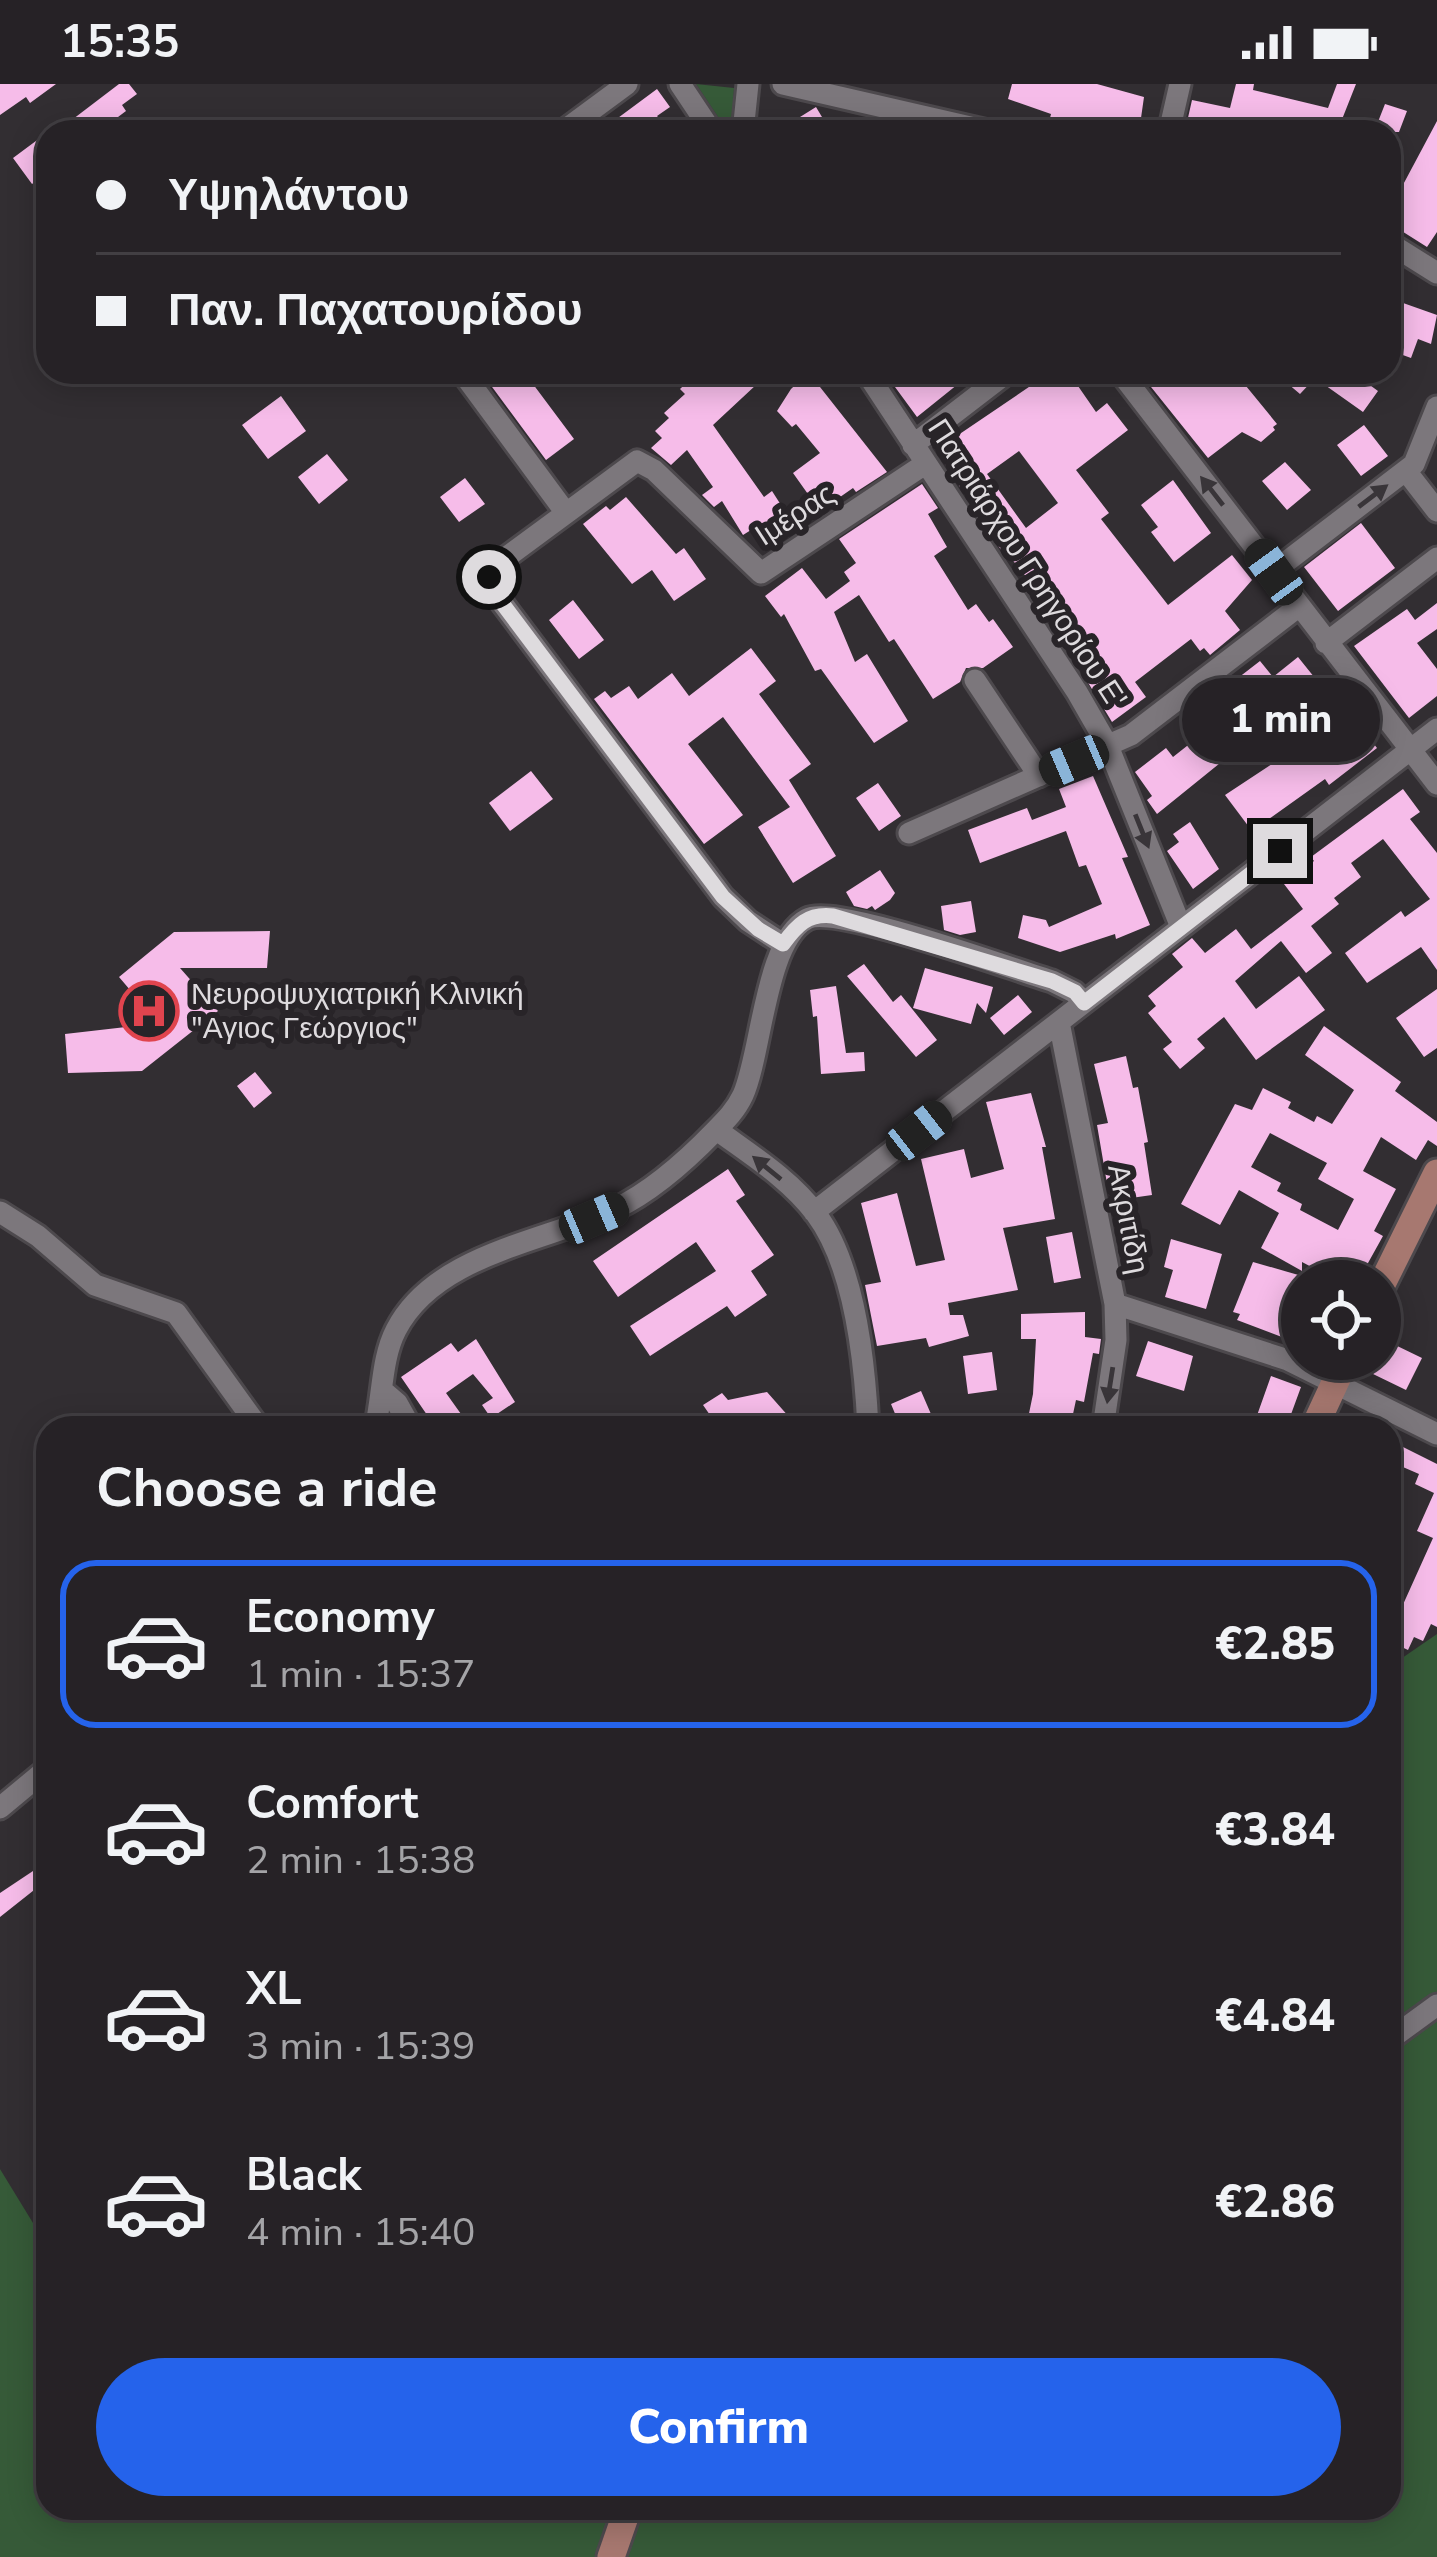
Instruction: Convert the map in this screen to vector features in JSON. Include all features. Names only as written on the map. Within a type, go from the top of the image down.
[{"type":"main road","points":[[1394,1260],[1437,1173]]},
{"type":"main road","points":[[1319,1416],[1336,1380]]},
{"type":"main road","points":[[611,2557],[624,2520]]},
{"type":"street","points":[[578,120],[628,84]]},
{"type":"street","points":[[680,84],[704,120]]},
{"type":"street","points":[[744,120],[748,84]]},
{"type":"street","points":[[783,84],[917,120]]},
{"type":"street","points":[[1172,120],[1180,84]]},
{"type":"street","points":[[1401,250],[1437,273]]},
{"type":"street","points":[[471,384],[566,513],[496,565],[489,581],[496,595],[723,897],[758,929],[783,944]]},
{"type":"street","name":"Πατριάρχου Γρηγορίου Ε'","points":[[874,384],[1108,746],[1181,928]]},
{"type":"street","points":[[913,445],[992,384]]},
{"type":"street","points":[[1129,384],[1437,784]]},
{"type":"street","points":[[1274,572],[1416,461],[1437,407]]},
{"type":"street","name":"Ιμέρας","points":[[566,513],[634,463],[646,463],[763,572],[925,464]]},
{"type":"street","points":[[1406,471],[1437,512]]},
{"type":"street","points":[[1326,643],[1437,558]]},
{"type":"street","points":[[909,833],[1140,730],[1298,607]]},
{"type":"street","points":[[975,680],[1039,776]]},
{"type":"street","points":[[814,1212],[1437,729]]},
{"type":"street","points":[[377,1416],[389,1346],[397,1328],[431,1288],[478,1262],[636,1198],[734,1112],[751,1074],[783,944],[802,922],[833,916],[1052,981],[1075,992],[1084,1003]]},
{"type":"street","name":"Ακριτίδη","points":[[1059,1022],[1115,1304],[1116,1340],[1104,1416]]},
{"type":"street","points":[[717,1130],[774,1172],[814,1212],[856,1316],[867,1416]]},
{"type":"street","points":[[0,1212],[38,1236],[95,1285],[176,1312],[250,1416]]},
{"type":"street","points":[[1115,1304],[1281,1358]]},
{"type":"street","points":[[1354,1380],[1437,1434]]},
{"type":"street","points":[[382,1391],[404,1416]]},
{"type":"street","points":[[0,1808],[36,1778]]},
{"type":"street","points":[[1401,2032],[1437,2006]]},
{"type":"green space","points":[[696,84],[734,88],[733,120],[720,120]]},
{"type":"green space","points":[[1437,1634],[1437,2557],[0,2557],[0,2169],[36,2228],[36,2520],[1401,2520],[1401,1659]]},
{"type":"building","points":[[0,84],[56,84],[30,103],[26,97],[0,115]]},
{"type":"building","points":[[119,84],[129,84],[137,94],[122,105],[126,111],[114,120],[72,120]]},
{"type":"building","points":[[1012,84],[1097,84],[1144,97],[1141,120],[1057,120],[1008,99]]},
{"type":"building","points":[[1236,84],[1254,84],[1253,90],[1328,108],[1337,84],[1356,84],[1342,120],[1187,120],[1192,100],[1230,108]]},
{"type":"building","points":[[657,89],[670,107],[657,116],[660,120],[615,120]]},
{"type":"building","points":[[1385,104],[1407,111],[1401,127],[1401,120],[1379,120]]},
{"type":"building","points":[[816,107],[824,120],[795,120]]},
{"type":"building","points":[[1437,121],[1437,232],[1427,247],[1401,231],[1401,188]]},
{"type":"building","points":[[36,141],[36,181],[32,184],[13,158]]},
{"type":"building","points":[[1401,302],[1437,315],[1431,344],[1418,339],[1411,358],[1401,354]]},
{"type":"building","points":[[490,384],[533,384],[574,439],[546,460]]},
{"type":"building","points":[[685,384],[757,384],[713,425],[764,497],[772,491],[797,530],[765,551],[751,530],[743,535],[722,501],[714,507],[702,495],[713,487],[687,450],[671,465],[651,448],[662,438],[655,431],[669,418],[664,413],[685,394],[680,389]]},
{"type":"building","points":[[796,384],[824,384],[820,387],[887,472],[820,511],[793,473],[820,453],[796,424],[792,427],[777,411]]},
{"type":"building","points":[[893,384],[958,384],[917,417]]},
{"type":"building","points":[[1033,384],[1081,384],[1096,412],[1107,403],[1128,430],[1076,470],[1109,513],[1101,519],[1168,605],[1232,555],[1252,580],[1225,611],[1240,630],[1210,655],[1191,639],[1135,682],[1146,697],[1112,722],[1081,671],[1086,667],[1048,616],[1054,611],[1007,559],[936,450]],"holes":[[[1019,451],[1058,503],[1026,528],[987,474]]]},
{"type":"building","points":[[1149,384],[1249,384],[1277,424],[1275,430],[1261,442],[1242,432],[1208,458]]},
{"type":"building","points":[[1288,384],[1309,384],[1300,394]]},
{"type":"building","points":[[1323,384],[1368,384],[1378,391],[1363,412]]},
{"type":"building","points":[[281,396],[306,431],[268,459],[242,425]]},
{"type":"building","points":[[1364,425],[1388,456],[1361,476],[1337,445]]},
{"type":"building","points":[[327,454],[348,480],[319,504],[298,477]]},
{"type":"building","points":[[1285,462],[1311,490],[1287,510],[1262,481]]},
{"type":"building","points":[[465,478],[485,504],[459,522],[440,497]]},
{"type":"building","points":[[1173,480],[1211,533],[1174,562],[1151,532],[1158,527],[1141,505]]},
{"type":"building","points":[[922,484],[938,508],[928,514],[947,547],[934,556],[968,610],[976,604],[1013,647],[983,668],[966,668],[960,682],[933,699],[859,595],[834,612],[855,662],[867,654],[908,721],[874,743],[821,669],[815,671],[784,614],[781,617],[765,596],[802,568],[826,599],[850,581],[844,572],[856,563],[839,539]]},
{"type":"building","points":[[626,497],[676,554],[684,548],[706,579],[674,601],[652,570],[632,584],[583,524]]},
{"type":"building","points":[[1361,523],[1395,568],[1338,611],[1304,567]]},
{"type":"building","points":[[573,600],[604,640],[579,659],[549,620]]},
{"type":"building","points":[[1437,603],[1437,629],[1417,643],[1437,669],[1437,696],[1409,718],[1354,646],[1407,609],[1415,620]]},
{"type":"building","points":[[751,648],[776,681],[759,694],[811,764],[789,780],[836,856],[793,883],[758,827],[790,807],[723,717],[688,744],[743,815],[704,844],[594,699],[605,691],[611,698],[629,686],[638,699],[672,673],[689,696]]},
{"type":"building","points":[[1298,657],[1377,748],[1329,785],[1325,779],[1252,831],[1225,795],[1299,746],[1292,737],[1305,726],[1276,690],[1259,704],[1238,678],[1260,661],[1273,677]]},
{"type":"building","points":[[1235,708],[1256,734],[1157,814],[1147,800],[1152,796],[1135,772],[1166,748],[1173,757]]},
{"type":"building","points":[[531,771],[553,799],[510,831],[489,803]]},
{"type":"building","points":[[1093,776],[1128,857],[1122,858],[1150,925],[1116,939],[1115,934],[1060,952],[1018,938],[1023,915],[1046,920],[1049,927],[1102,904],[1086,865],[1079,867],[1066,831],[980,863],[968,830],[1027,808],[1032,820],[1066,807],[1059,789]]},
{"type":"building","points":[[878,783],[901,816],[879,831],[856,798]]},
{"type":"building","points":[[1403,789],[1420,812],[1410,819],[1437,853],[1437,970],[1421,947],[1367,983],[1345,953],[1401,911],[1405,917],[1430,899],[1383,839],[1351,863],[1361,877],[1334,898],[1339,904],[1311,926],[1332,953],[1306,973],[1281,941],[1235,981],[1256,1009],[1299,976],[1325,1010],[1256,1060],[1224,1017],[1197,1039],[1205,1048],[1180,1069],[1163,1049],[1172,1042],[1148,1013],[1156,1006],[1148,996],[1183,967],[1172,954],[1192,938],[1205,953],[1236,929],[1251,949],[1303,909],[1284,884],[1314,861],[1311,857]]},
{"type":"building","points":[[1190,822],[1219,869],[1193,889],[1167,851],[1179,842],[1173,834]]},
{"type":"building","points":[[880,870],[895,893],[890,900],[875,910],[854,906],[846,892]]},
{"type":"building","points":[[971,901],[976,932],[960,935],[944,930],[941,906]]},
{"type":"building","points":[[270,931],[267,968],[180,968],[218,1011],[142,1071],[68,1073],[65,1034],[126,1027],[148,1011],[119,977],[174,932]]},
{"type":"building","points":[[864,964],[893,1002],[901,995],[937,1040],[916,1057],[847,976]]},
{"type":"building","points":[[925,968],[993,987],[986,1013],[977,1003],[971,1024],[913,1008]]},
{"type":"building","points":[[836,986],[846,1053],[864,1052],[865,1071],[821,1074],[810,990]]},
{"type":"building","points":[[1437,989],[1437,1048],[1424,1057],[1396,1018]]},
{"type":"building","points":[[1018,995],[1032,1012],[1004,1035],[990,1018]]},
{"type":"building","points":[[1324,1026],[1401,1082],[1395,1091],[1437,1122],[1437,1146],[1428,1140],[1416,1160],[1381,1137],[1363,1171],[1396,1189],[1374,1231],[1383,1236],[1370,1260],[1282,1260],[1261,1248],[1279,1213],[1239,1190],[1220,1225],[1181,1204],[1235,1104],[1252,1110],[1263,1088],[1291,1102],[1288,1108],[1314,1122],[1317,1116],[1332,1124],[1354,1090],[1305,1055]],"holes":[[[1270,1133],[1327,1163],[1318,1179],[1354,1199],[1338,1230],[1300,1210],[1302,1204],[1277,1191],[1281,1183],[1251,1167]]]},
{"type":"building","points":[[1126,1056],[1133,1088],[1138,1087],[1152,1195],[1110,1201],[1097,1125],[1108,1123],[1094,1064]]},
{"type":"building","points":[[255,1072],[272,1093],[254,1108],[237,1086]]},
{"type":"building","points":[[1031,1093],[1046,1147],[1042,1147],[1055,1219],[1003,1228],[1018,1290],[948,1303],[950,1315],[963,1315],[969,1336],[929,1347],[926,1338],[877,1346],[865,1285],[881,1282],[861,1203],[897,1193],[916,1266],[945,1260],[921,1159],[964,1149],[971,1178],[1004,1169],[986,1102]]},
{"type":"building","points":[[728,1169],[745,1195],[736,1201],[774,1255],[751,1271],[767,1295],[735,1317],[727,1306],[650,1356],[630,1326],[716,1271],[696,1242],[618,1297],[593,1261]]},
{"type":"building","points":[[1072,1232],[1081,1278],[1054,1283],[1046,1237]]},
{"type":"building","points":[[1171,1239],[1222,1254],[1206,1309],[1165,1297],[1173,1270],[1164,1267]]},
{"type":"building","points":[[1253,1262],[1281,1270],[1281,1337],[1237,1320],[1240,1314],[1233,1312]]},
{"type":"building","points":[[1085,1312],[1085,1337],[1101,1339],[1099,1354],[1093,1353],[1084,1402],[1076,1400],[1073,1416],[1028,1416],[1036,1339],[1021,1339],[1021,1314]]},
{"type":"building","points":[[476,1339],[515,1402],[490,1416],[482,1405],[493,1398],[473,1374],[446,1393],[462,1416],[428,1416],[401,1377],[451,1343],[458,1352]]},
{"type":"building","points":[[1148,1341],[1193,1356],[1184,1391],[1136,1376]]},
{"type":"building","points":[[1401,1348],[1422,1358],[1406,1390],[1385,1380],[1401,1380]]},
{"type":"building","points":[[992,1352],[997,1390],[968,1394],[963,1356]]},
{"type":"building","points":[[1271,1376],[1301,1387],[1290,1416],[1257,1416]]},
{"type":"building","points":[[921,1391],[932,1416],[896,1416],[891,1404]]},
{"type":"building","points":[[767,1392],[788,1416],[711,1416],[703,1405],[722,1393],[728,1400]]},
{"type":"building","points":[[1401,1446],[1437,1464],[1437,1627],[1431,1624],[1423,1641],[1414,1637],[1408,1650],[1401,1647],[1401,1609],[1433,1538],[1417,1531],[1434,1493],[1415,1484],[1419,1474],[1401,1466]]},
{"type":"building","points":[[36,1869],[36,1888],[0,1917],[0,1893]]},
{"type":"place","name":"Νευροψυχιατρική Κλινική \"Αγιος Γεώργιος\"","points":[[149,1011]]},
{"type":"route","points":[[489,577],[490,587],[723,897],[741,916],[783,944],[802,922],[833,916],[1052,981],[1075,992],[1084,1003],[1280,851]]}]
